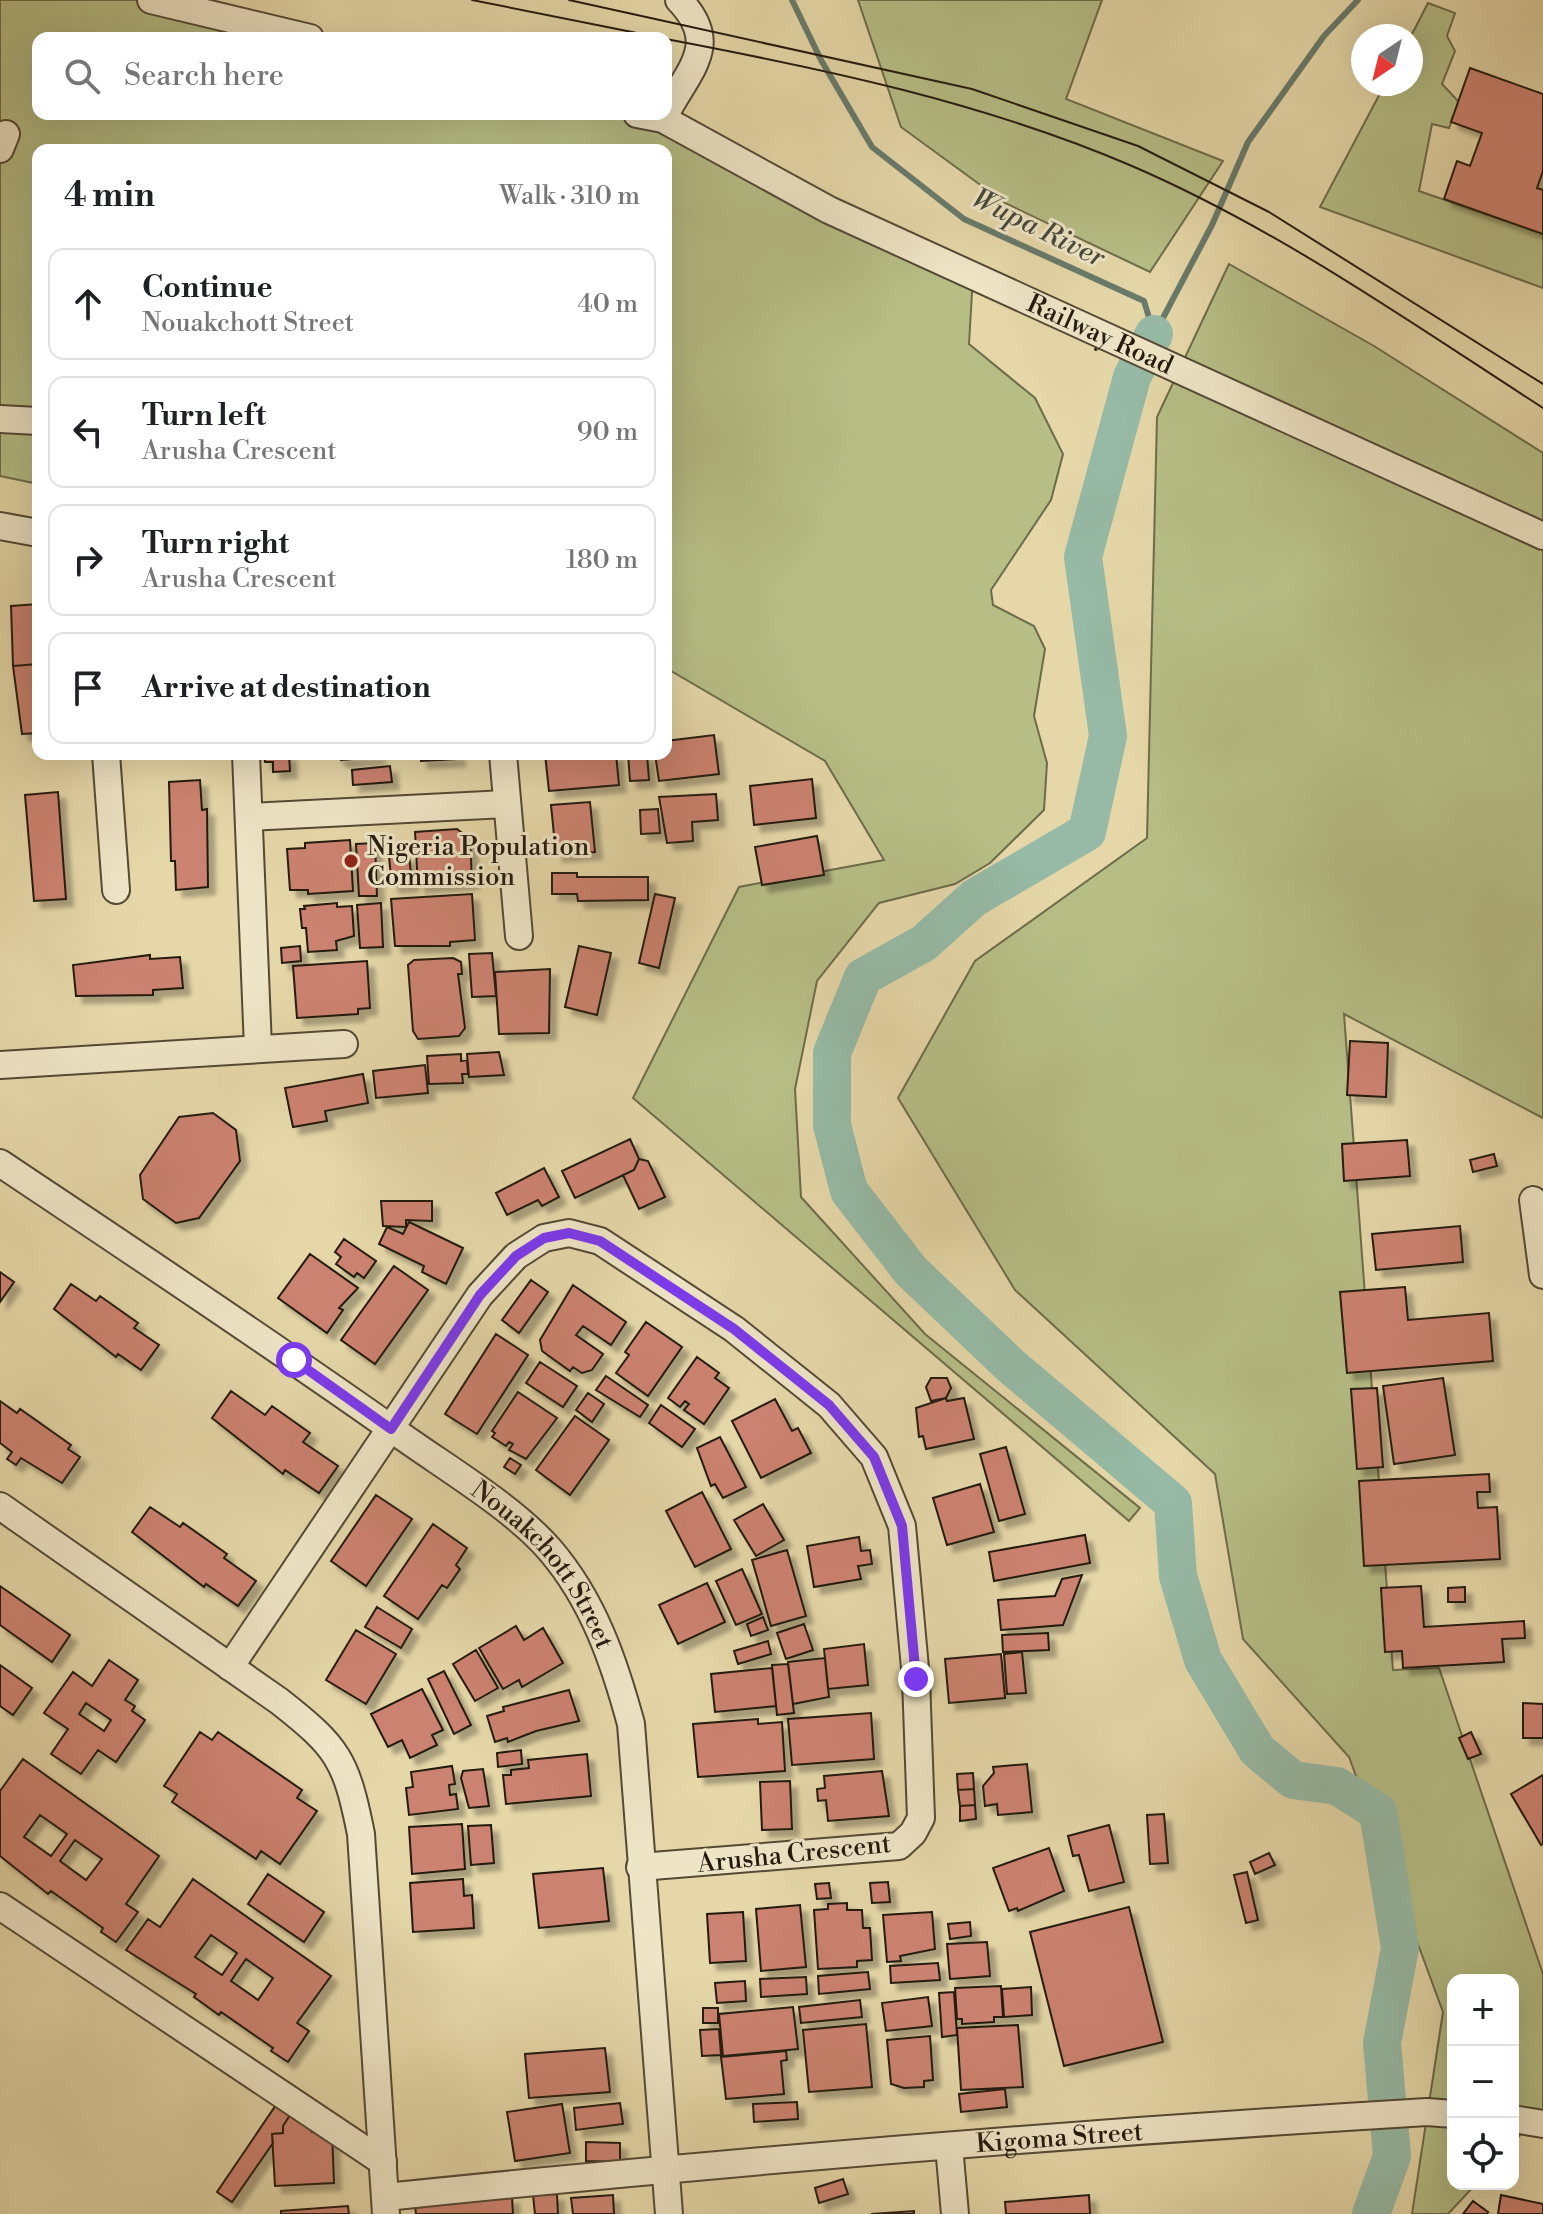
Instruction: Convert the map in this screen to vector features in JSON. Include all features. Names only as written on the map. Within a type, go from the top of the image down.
[{"type":"street","points":[[151,0],[285,32]]},
{"type":"street","name":"Railway Road","points":[[672,93],[702,46],[696,18],[679,0]]},
{"type":"street","name":"Railway Road","points":[[667,120],[829,210],[1543,536]]},
{"type":"street","points":[[0,419],[32,421]]},
{"type":"street","points":[[0,526],[32,532]]},
{"type":"street","points":[[106,760],[116,890]]},
{"type":"street","points":[[246,760],[258,1048]]},
{"type":"street","points":[[503,760],[519,936]]},
{"type":"street","points":[[249,817],[506,804]]},
{"type":"street","points":[[0,1065],[344,1044]]},
{"type":"street","name":"Nouakchott Street","points":[[0,1163],[496,1503],[549,1548],[587,1602],[616,1667],[631,1724],[669,2214]]},
{"type":"street","points":[[1533,1200],[1543,1275]]},
{"type":"street","name":"Arusha Crescent","points":[[230,1667],[489,1285],[516,1256],[544,1238],[569,1233],[600,1241],[734,1329],[829,1405],[874,1457],[902,1526],[916,1679],[921,1818],[913,1833],[899,1846],[640,1867]]},
{"type":"street","points":[[0,1506],[323,1735],[350,1778],[361,1834],[386,2206]]},
{"type":"street","points":[[0,1906],[383,2162]]},
{"type":"street","name":"Kigoma Street","points":[[386,2206],[667,2168],[1152,2128],[1427,2112],[1447,2114]]},
{"type":"street","points":[[1519,2120],[1543,2124]]},
{"type":"street","points":[[949,2146],[955,2214]]},
{"type":"green space","points":[[0,0],[151,0],[285,32],[32,32],[32,120],[650,120],[973,275],[969,344],[1035,398],[1063,454],[1051,500],[991,590],[993,605],[1034,626],[1045,649],[1034,716],[1047,763],[1044,810],[990,863],[955,884],[879,903],[817,981],[795,1089],[801,1197],[925,1334],[1140,1508],[1129,1521],[633,1098],[739,887],[884,860],[825,761],[672,672],[672,144],[32,144],[32,483],[0,476]]},
{"type":"green space","points":[[858,0],[1102,0],[1066,99],[1223,161],[1150,272],[1005,203],[901,127]]},
{"type":"green space","points":[[1428,3],[1455,13],[1447,36],[1455,51],[1442,84],[1459,102],[1449,128],[1432,124],[1419,191],[1543,234],[1543,288],[1320,207],[1379,96],[1423,96],[1423,24],[1417,24]]},
{"type":"green space","points":[[1229,264],[1374,346],[1543,453],[1543,1118],[1344,1014],[1393,1670],[1439,1668],[1543,1974],[1543,2110],[1519,2136],[1519,1974],[1447,1974],[1447,2190],[1470,2190],[1448,2214],[1412,2214],[1443,2012],[1349,1757],[1243,1639],[1215,1474],[1015,1290],[898,1098],[975,961],[1147,838],[1157,417]]},
{"type":"building","points":[[1470,68],[1543,94],[1543,171],[1537,188],[1543,190],[1543,234],[1444,199],[1457,161],[1470,166],[1482,133],[1451,122]]},
{"type":"building","points":[[32,604],[32,664],[13,666],[11,606]]},
{"type":"building","points":[[32,664],[32,733],[22,734],[13,666]]},
{"type":"building","points":[[714,735],[719,774],[659,781],[656,760],[672,760],[672,740]]},
{"type":"building","points":[[289,760],[290,771],[273,772],[273,762],[265,762]]},
{"type":"building","points":[[546,760],[617,760],[619,785],[549,791]]},
{"type":"building","points":[[628,760],[647,760],[649,780],[630,781]]},
{"type":"building","points":[[390,766],[392,782],[353,785],[352,770]]},
{"type":"building","points":[[812,779],[816,818],[754,825],[750,786]]},
{"type":"building","points":[[200,780],[202,810],[207,809],[208,887],[176,890],[175,861],[171,861],[169,782]]},
{"type":"building","points":[[58,792],[66,899],[34,901],[25,795]]},
{"type":"building","points":[[716,794],[718,820],[692,822],[693,841],[667,843],[659,797]]},
{"type":"building","points":[[590,802],[595,852],[556,855],[551,805]]},
{"type":"building","points":[[658,809],[660,833],[641,834],[640,810]]},
{"type":"building","points":[[457,829],[470,839],[472,882],[418,886],[415,832]]},
{"type":"building","points":[[817,836],[824,875],[762,885],[755,847]]},
{"type":"building","points":[[350,840],[353,891],[308,894],[308,890],[290,890],[287,849],[305,848],[305,843]]},
{"type":"building","points":[[375,843],[377,896],[359,896],[356,844]]},
{"type":"building","points":[[409,855],[412,884],[392,886],[389,857]]},
{"type":"building","points":[[552,873],[577,873],[577,877],[648,877],[648,900],[578,901],[577,894],[552,894]]},
{"type":"building","points":[[472,894],[475,940],[450,942],[450,946],[395,946],[391,899]]},
{"type":"building","points":[[655,894],[675,898],[659,968],[639,963]]},
{"type":"building","points":[[337,903],[337,907],[352,906],[354,936],[336,941],[337,950],[308,952],[306,928],[302,928],[300,909]]},
{"type":"building","points":[[381,903],[383,947],[360,948],[357,905]]},
{"type":"building","points":[[300,946],[301,961],[282,963],[281,948]]},
{"type":"building","points":[[579,946],[611,953],[597,1015],[565,1007]]},
{"type":"building","points":[[492,953],[496,996],[472,997],[469,954]]},
{"type":"building","points":[[150,955],[150,959],[180,957],[183,988],[153,990],[153,995],[76,996],[73,965]]},
{"type":"building","points":[[453,958],[461,962],[462,974],[458,974],[465,1028],[459,1036],[418,1039],[413,1031],[408,965],[414,960]]},
{"type":"building","points":[[367,961],[370,1008],[358,1009],[358,1014],[297,1018],[293,966]]},
{"type":"building","points":[[550,969],[549,1033],[499,1034],[495,972]]},
{"type":"building","points":[[1350,1041],[1388,1043],[1386,1097],[1347,1095]]},
{"type":"building","points":[[499,1052],[504,1075],[469,1077],[467,1054]]},
{"type":"building","points":[[461,1054],[461,1061],[467,1060],[468,1074],[462,1074],[463,1083],[429,1084],[427,1056]]},
{"type":"building","points":[[425,1065],[428,1093],[376,1098],[373,1071]]},
{"type":"building","points":[[363,1074],[368,1103],[325,1111],[327,1121],[293,1127],[285,1088]]},
{"type":"building","points":[[213,1113],[236,1130],[240,1161],[199,1218],[176,1223],[143,1199],[140,1175],[179,1117]]},
{"type":"building","points":[[630,1139],[639,1159],[634,1170],[575,1198],[562,1171]]},
{"type":"building","points":[[1407,1140],[1410,1176],[1344,1181],[1342,1144]]},
{"type":"building","points":[[1494,1154],[1497,1166],[1473,1172],[1470,1160]]},
{"type":"building","points":[[639,1159],[648,1161],[665,1197],[639,1209],[623,1175],[634,1170]]},
{"type":"building","points":[[544,1168],[559,1197],[542,1206],[538,1200],[507,1215],[496,1193]]},
{"type":"building","points":[[381,1201],[432,1201],[432,1221],[406,1220],[406,1227],[383,1226]]},
{"type":"building","points":[[409,1222],[463,1248],[446,1284],[422,1272],[424,1266],[379,1244],[387,1227],[403,1234]]},
{"type":"building","points":[[1460,1226],[1463,1262],[1376,1270],[1372,1234]]},
{"type":"building","points":[[344,1239],[376,1261],[364,1278],[357,1273],[354,1277],[336,1264],[341,1257],[335,1252]]},
{"type":"building","points":[[310,1254],[358,1288],[339,1308],[343,1310],[327,1333],[278,1298]]},
{"type":"building","points":[[394,1266],[428,1290],[375,1364],[341,1340]]},
{"type":"building","points":[[0,1272],[14,1282],[0,1302]]},
{"type":"building","points":[[531,1280],[548,1292],[519,1333],[502,1320]]},
{"type":"building","points":[[71,1284],[96,1301],[100,1296],[138,1323],[134,1328],[159,1345],[141,1370],[118,1354],[116,1357],[54,1309]]},
{"type":"building","points":[[573,1285],[626,1322],[611,1345],[583,1326],[576,1335],[603,1354],[592,1370],[582,1373],[573,1367],[570,1371],[542,1351],[540,1340]]},
{"type":"building","points":[[1405,1287],[1408,1320],[1489,1313],[1493,1361],[1347,1373],[1340,1292]]},
{"type":"building","points":[[646,1322],[682,1347],[648,1396],[616,1373],[629,1355],[625,1352]]},
{"type":"building","points":[[496,1334],[528,1355],[477,1434],[445,1414]]},
{"type":"building","points":[[697,1357],[719,1373],[715,1378],[729,1388],[704,1424],[684,1410],[689,1404],[685,1401],[680,1407],[668,1398]]},
{"type":"building","points":[[540,1362],[577,1386],[563,1407],[526,1383]]},
{"type":"building","points":[[606,1376],[648,1405],[640,1417],[596,1390]]},
{"type":"building","points":[[931,1378],[947,1378],[951,1388],[946,1398],[931,1401],[926,1387]]},
{"type":"building","points":[[1443,1378],[1455,1455],[1394,1464],[1383,1386]]},
{"type":"building","points":[[1377,1388],[1383,1467],[1357,1469],[1351,1389]]},
{"type":"building","points":[[231,1391],[265,1415],[272,1406],[310,1433],[303,1442],[338,1466],[319,1493],[285,1470],[283,1474],[212,1418]]},
{"type":"building","points":[[518,1392],[557,1418],[526,1459],[509,1450],[513,1444],[509,1442],[506,1446],[492,1437],[495,1433],[492,1431]]},
{"type":"building","points":[[588,1393],[604,1404],[592,1422],[576,1410]]},
{"type":"building","points":[[946,1398],[947,1401],[964,1398],[974,1439],[926,1449],[923,1436],[919,1437],[916,1408]]},
{"type":"building","points":[[775,1399],[792,1431],[798,1428],[811,1453],[761,1478],[732,1421]]},
{"type":"building","points":[[0,1401],[17,1413],[20,1409],[71,1445],[68,1449],[80,1457],[62,1483],[21,1458],[16,1465],[7,1459],[12,1452],[0,1443]]},
{"type":"building","points":[[661,1405],[695,1429],[682,1447],[649,1423]]},
{"type":"building","points":[[575,1416],[609,1440],[570,1495],[536,1470]]},
{"type":"building","points":[[720,1437],[746,1487],[723,1498],[715,1484],[711,1486],[697,1448]]},
{"type":"building","points":[[1006,1447],[1025,1514],[999,1521],[980,1454]]},
{"type":"building","points":[[510,1458],[521,1465],[515,1474],[504,1467]]},
{"type":"building","points":[[1489,1474],[1490,1492],[1477,1492],[1478,1508],[1497,1507],[1500,1559],[1364,1566],[1359,1481]]},
{"type":"building","points":[[980,1484],[994,1532],[947,1545],[933,1498]]},
{"type":"building","points":[[702,1492],[731,1549],[695,1567],[666,1511]]},
{"type":"building","points":[[376,1495],[412,1519],[366,1586],[331,1561]]},
{"type":"building","points":[[763,1504],[784,1540],[756,1556],[734,1520]]},
{"type":"building","points":[[150,1507],[180,1527],[183,1523],[227,1554],[224,1558],[256,1581],[238,1606],[206,1584],[204,1587],[132,1532]]},
{"type":"building","points":[[433,1524],[467,1548],[456,1565],[460,1569],[447,1588],[442,1585],[418,1619],[384,1596]]},
{"type":"building","points":[[1085,1535],[1090,1563],[994,1581],[989,1552]]},
{"type":"building","points":[[859,1537],[861,1551],[870,1550],[872,1564],[858,1566],[861,1579],[814,1587],[807,1546]]},
{"type":"building","points":[[787,1550],[806,1616],[771,1626],[752,1560]]},
{"type":"building","points":[[742,1569],[762,1614],[736,1625],[716,1581]]},
{"type":"building","points":[[1082,1575],[1063,1625],[1001,1630],[998,1600],[1055,1596],[1062,1579]]},
{"type":"building","points":[[707,1583],[725,1622],[678,1644],[659,1605]]},
{"type":"building","points":[[0,1586],[70,1635],[52,1662],[0,1625]]},
{"type":"building","points":[[1421,1586],[1424,1627],[1524,1621],[1525,1638],[1502,1639],[1504,1662],[1403,1668],[1402,1651],[1385,1652],[1381,1588]]},
{"type":"building","points":[[1465,1587],[1465,1602],[1448,1602],[1448,1588]]},
{"type":"building","points":[[377,1607],[412,1629],[401,1648],[365,1627]]},
{"type":"building","points":[[763,1617],[768,1630],[751,1636],[747,1624]]},
{"type":"building","points":[[804,1624],[813,1650],[786,1659],[777,1633]]},
{"type":"building","points":[[516,1626],[524,1640],[543,1628],[563,1663],[522,1687],[519,1680],[503,1689],[479,1648]]},
{"type":"building","points":[[356,1630],[396,1654],[366,1704],[326,1680]]},
{"type":"building","points":[[1048,1633],[1049,1650],[1003,1652],[1002,1635]]},
{"type":"building","points":[[768,1641],[771,1654],[738,1664],[734,1651]]},
{"type":"building","points":[[864,1644],[868,1685],[828,1689],[824,1649]]},
{"type":"building","points":[[476,1650],[498,1688],[475,1701],[453,1664]]},
{"type":"building","points":[[1022,1652],[1026,1693],[1007,1694],[1004,1654]]},
{"type":"building","points":[[1001,1654],[1005,1698],[949,1703],[945,1659]]},
{"type":"building","points":[[825,1658],[829,1697],[793,1704],[788,1662]]},
{"type":"building","points":[[109,1660],[138,1680],[125,1700],[135,1706],[132,1711],[145,1720],[116,1762],[98,1750],[81,1774],[51,1754],[68,1729],[44,1713],[73,1672],[92,1686]],"holes":[[[86,1703],[111,1720],[104,1731],[79,1714]]]},
{"type":"building","points":[[788,1664],[794,1713],[777,1715],[772,1665]]},
{"type":"building","points":[[0,1665],[32,1688],[13,1715],[0,1706]]},
{"type":"building","points":[[772,1668],[776,1706],[715,1712],[711,1674]]},
{"type":"building","points":[[444,1671],[471,1725],[454,1734],[428,1679]]},
{"type":"building","points":[[422,1689],[443,1730],[432,1735],[437,1745],[410,1758],[402,1740],[388,1747],[371,1714]]},
{"type":"building","points":[[569,1690],[579,1721],[536,1731],[508,1742],[507,1738],[495,1742],[487,1716],[504,1711],[503,1707]]},
{"type":"building","points":[[1523,1703],[1543,1704],[1543,1738],[1523,1738]]},
{"type":"building","points":[[871,1713],[874,1759],[792,1765],[788,1719]]},
{"type":"building","points":[[758,1719],[758,1724],[782,1722],[785,1771],[698,1777],[693,1724]]},
{"type":"building","points":[[200,1732],[212,1740],[218,1732],[302,1790],[297,1798],[317,1811],[280,1864],[261,1851],[256,1859],[172,1802],[177,1794],[164,1786]]},
{"type":"building","points":[[1471,1732],[1481,1754],[1468,1759],[1459,1738]]},
{"type":"building","points":[[521,1750],[522,1764],[498,1767],[497,1753]]},
{"type":"building","points":[[587,1754],[591,1796],[506,1804],[503,1775],[511,1775],[511,1770],[529,1768],[528,1760]]},
{"type":"building","points":[[23,1759],[159,1856],[126,1904],[138,1912],[116,1942],[101,1932],[103,1928],[51,1891],[48,1894],[0,1856],[0,1791]],"holes":[[[40,1815],[67,1834],[51,1856],[24,1837]],[[75,1840],[102,1859],[86,1880],[60,1861]]]},
{"type":"building","points":[[1027,1764],[1032,1812],[998,1815],[997,1804],[985,1806],[983,1786],[994,1773],[993,1767]]},
{"type":"building","points":[[452,1766],[455,1784],[449,1785],[450,1795],[456,1794],[458,1809],[409,1815],[406,1788],[413,1787],[411,1772]]},
{"type":"building","points":[[483,1769],[489,1806],[469,1808],[461,1778],[463,1771]]},
{"type":"building","points":[[882,1771],[889,1816],[828,1821],[826,1800],[818,1801],[817,1789],[825,1788],[824,1776]]},
{"type":"building","points":[[973,1773],[974,1789],[958,1790],[957,1774]]},
{"type":"building","points":[[1543,1775],[1543,1844],[1541,1845],[1511,1794]]},
{"type":"building","points":[[790,1781],[792,1829],[762,1830],[760,1782]]},
{"type":"building","points":[[974,1789],[975,1805],[960,1806],[958,1790]]},
{"type":"building","points":[[975,1805],[976,1819],[960,1821],[960,1806]]},
{"type":"building","points":[[1164,1814],[1168,1863],[1150,1864],[1147,1815]]},
{"type":"building","points":[[462,1824],[465,1869],[412,1874],[409,1827]]},
{"type":"building","points":[[491,1825],[494,1863],[471,1865],[468,1826]]},
{"type":"building","points":[[1109,1825],[1124,1882],[1089,1891],[1079,1855],[1073,1856],[1068,1836]]},
{"type":"building","points":[[1049,1848],[1064,1891],[1018,1911],[1017,1908],[1009,1911],[993,1868]]},
{"type":"building","points":[[1269,1853],[1275,1865],[1255,1874],[1250,1862]]},
{"type":"building","points":[[603,1868],[609,1921],[539,1928],[533,1874]]},
{"type":"building","points":[[1247,1872],[1258,1920],[1246,1923],[1234,1875]]},
{"type":"building","points":[[268,1874],[324,1912],[304,1942],[248,1904]]},
{"type":"building","points":[[193,1879],[331,1976],[297,2023],[309,2031],[288,2062],[221,2012],[219,2015],[194,1997],[196,1994],[126,1950],[148,1919],[160,1927]],"holes":[[[211,1935],[237,1953],[222,1975],[195,1957]],[[246,1959],[273,1978],[258,2000],[231,1981]]]},
{"type":"building","points":[[463,1879],[464,1896],[472,1895],[474,1928],[413,1932],[410,1883]]},
{"type":"building","points":[[888,1882],[890,1902],[872,1903],[870,1883]]},
{"type":"building","points":[[829,1883],[831,1898],[817,1899],[815,1884]]},
{"type":"building","points":[[847,1903],[847,1910],[862,1910],[863,1928],[870,1928],[872,1960],[857,1961],[857,1967],[818,1969],[814,1910],[828,1909],[828,1904]]},
{"type":"building","points":[[800,1905],[806,1967],[761,1971],[756,1909]]},
{"type":"building","points":[[1129,1907],[1163,2042],[1064,2066],[1030,1932]]},
{"type":"building","points":[[743,1912],[746,1961],[710,1963],[707,1914]]},
{"type":"building","points":[[932,1912],[935,1949],[900,1956],[901,1961],[887,1962],[883,1915]]},
{"type":"building","points":[[970,1922],[971,1936],[950,1939],[948,1924]]},
{"type":"building","points":[[987,1942],[990,1976],[950,1979],[947,1944]]},
{"type":"building","points":[[938,1963],[940,1980],[891,1983],[890,1966]]},
{"type":"building","points":[[868,1972],[870,1989],[819,1994],[818,1976]]},
{"type":"building","points":[[806,1977],[807,1994],[761,1997],[760,1979]]},
{"type":"building","points":[[745,1981],[746,2001],[717,2003],[715,1983]]},
{"type":"building","points":[[1001,1986],[1003,2017],[994,2017],[994,2022],[962,2024],[962,2019],[957,2019],[955,1988]]},
{"type":"building","points":[[1031,1987],[1032,2015],[1004,2017],[1002,1989]]},
{"type":"building","points":[[954,1992],[957,2035],[942,2037],[939,1993]]},
{"type":"building","points":[[928,1997],[932,2026],[886,2031],[882,2003]]},
{"type":"building","points":[[860,2000],[862,2017],[801,2023],[799,2007]]},
{"type":"building","points":[[793,2007],[798,2049],[723,2056],[719,2014]]},
{"type":"building","points":[[703,2008],[718,2008],[718,2023],[703,2023]]},
{"type":"building","points":[[866,2024],[872,2087],[809,2092],[803,2030]]},
{"type":"building","points":[[1018,2025],[1023,2087],[961,2090],[957,2028]]},
{"type":"building","points":[[719,2029],[721,2055],[702,2056],[700,2030]]},
{"type":"building","points":[[930,2036],[933,2080],[924,2081],[924,2087],[904,2088],[891,2084],[887,2040]]},
{"type":"building","points":[[605,2048],[610,2092],[529,2098],[525,2054]]},
{"type":"building","points":[[786,2051],[787,2060],[781,2061],[784,2094],[726,2099],[721,2057]]},
{"type":"building","points":[[1005,2089],[1007,2107],[961,2112],[959,2094]]},
{"type":"building","points":[[278,2102],[292,2112],[283,2126],[283,2133],[272,2134],[273,2143],[232,2202],[217,2192]]},
{"type":"building","points":[[797,2102],[798,2119],[754,2122],[753,2104]]},
{"type":"building","points":[[620,2103],[623,2124],[576,2130],[574,2108]]},
{"type":"building","points":[[562,2104],[570,2153],[515,2161],[507,2112]]},
{"type":"building","points":[[292,2112],[311,2125],[312,2132],[332,2131],[334,2183],[275,2186],[272,2134],[283,2133],[283,2126]]},
{"type":"building","points":[[586,2142],[620,2143],[620,2162],[586,2161]]},
{"type":"building","points":[[843,2179],[848,2194],[819,2203],[815,2188]]},
{"type":"building","points":[[557,2194],[558,2214],[535,2214],[533,2195]]},
{"type":"building","points":[[613,2195],[614,2214],[573,2214],[571,2198]]},
{"type":"building","points":[[1089,2195],[1090,2214],[1006,2214],[1005,2202]]},
{"type":"building","points":[[1501,2195],[1543,2204],[1543,2214],[1498,2214]]},
{"type":"building","points":[[512,2197],[513,2214],[416,2214],[415,2205]]},
{"type":"building","points":[[1473,2201],[1488,2212],[1487,2214],[1463,2214]]},
{"type":"building","points":[[348,2206],[349,2214],[281,2214],[281,2211]]},
{"type":"building","points":[[914,2211],[914,2214],[871,2214]]},
{"type":"waterway","name":"Wupa River","points":[[792,0],[821,60],[872,147],[964,219],[1144,301],[1154,334]]},
{"type":"waterway","points":[[1155,333],[1212,225],[1248,142],[1324,36],[1358,0]]},
{"type":"waterway","points":[[1154,334],[1132,377],[1083,557],[1108,736],[1087,832],[974,898],[924,943],[863,977],[832,1053],[832,1125],[849,1191],[911,1271],[1011,1366],[1173,1503],[1178,1576],[1203,1660],[1257,1750],[1293,1780],[1337,1786],[1378,1812],[1400,1948],[1382,2043],[1392,2156],[1371,2214]]},
{"type":"tram line","points":[[472,0],[632,32]]},
{"type":"tram line","points":[[569,0],[972,89],[1138,146],[1269,212],[1543,384]]},
{"type":"tram line","points":[[672,40],[844,75],[961,106],[1019,123],[1132,166],[1239,218],[1342,278],[1543,408]]},
{"type":"place","name":"Nigeria Population Commission","points":[[351,861]]},
{"type":"route","points":[[294,1360],[391,1429],[480,1295],[516,1256],[544,1238],[569,1233],[600,1241],[734,1329],[829,1405],[874,1457],[902,1526],[916,1679]]}]
